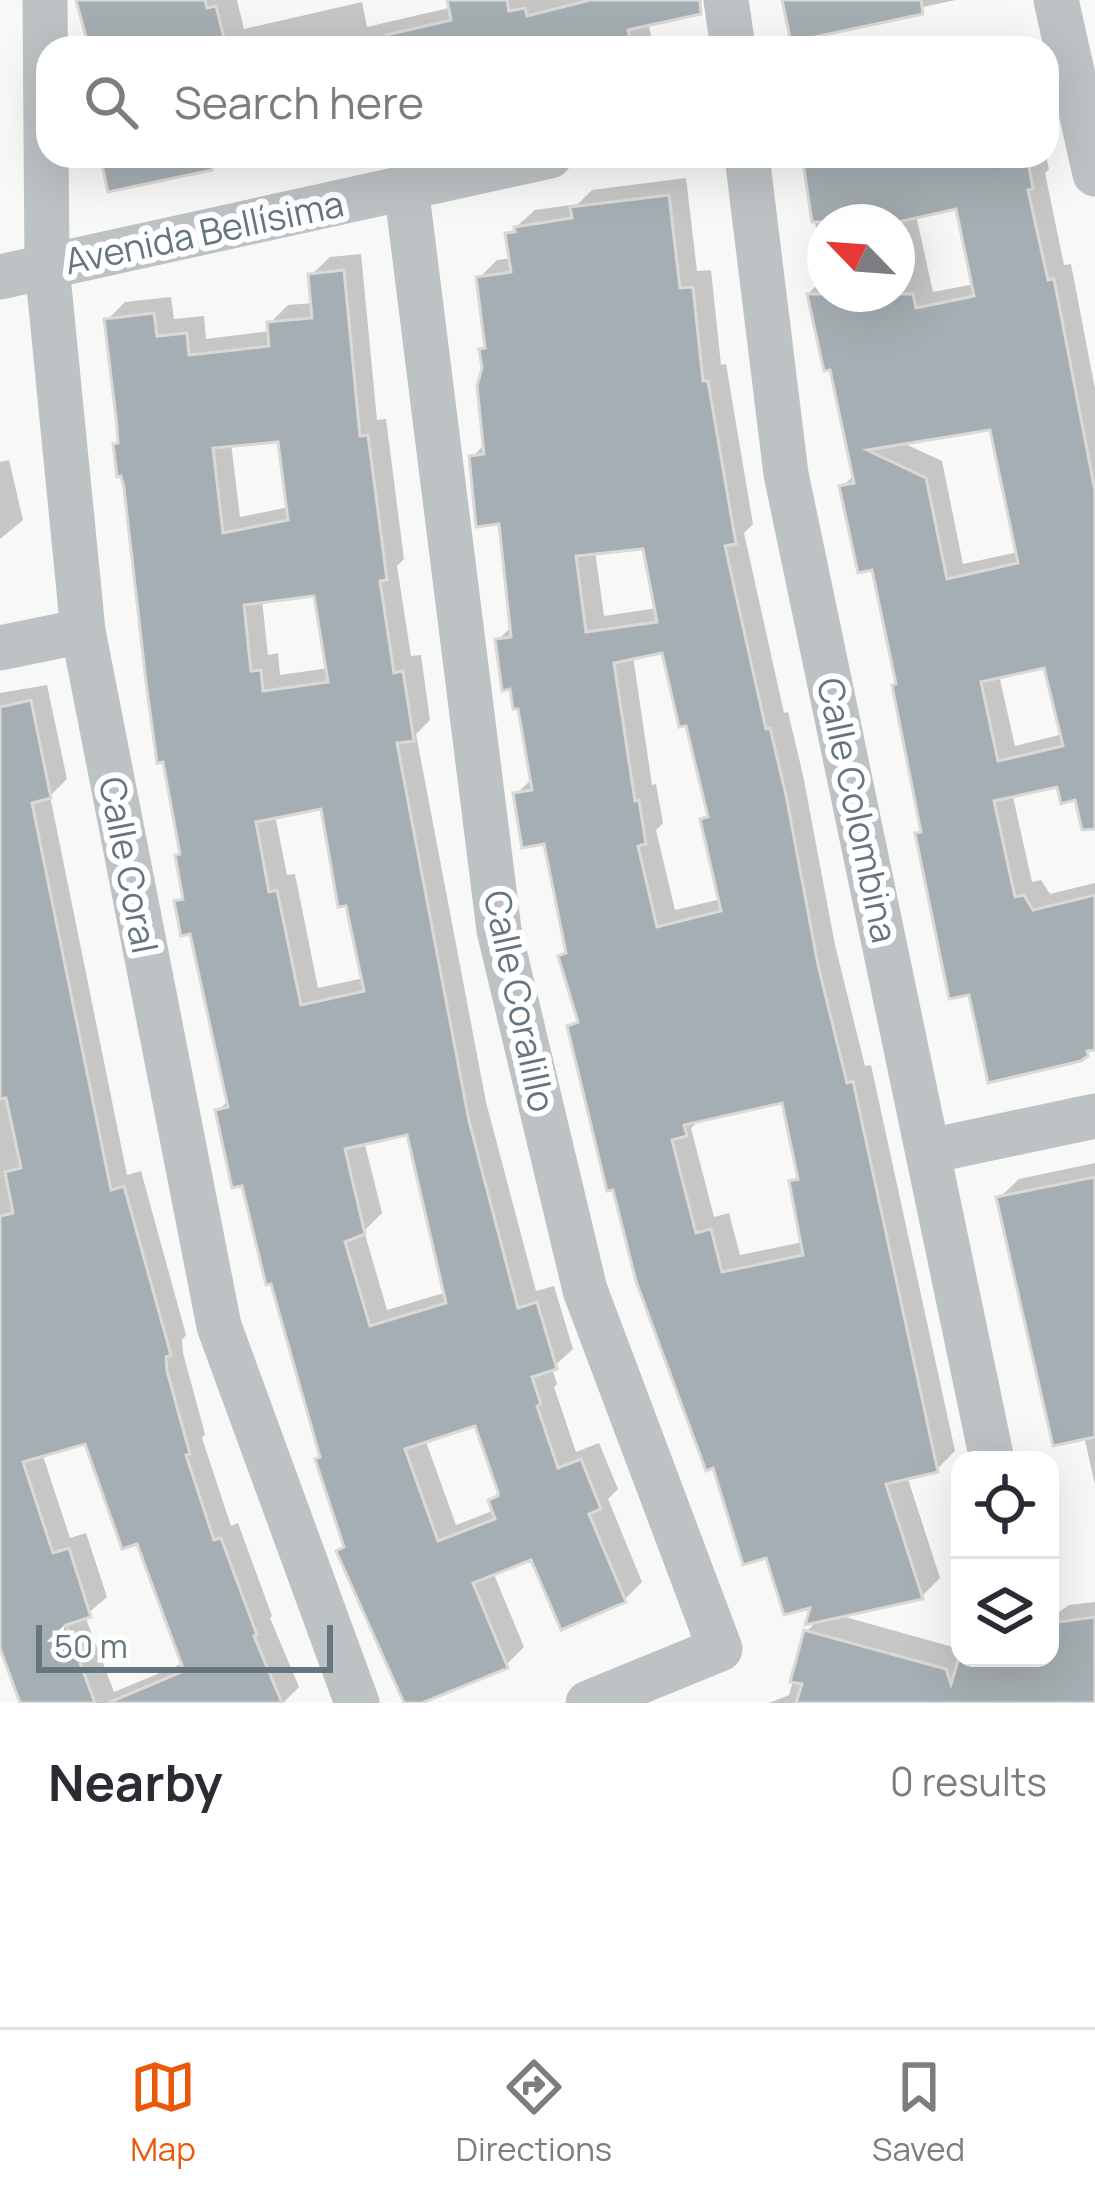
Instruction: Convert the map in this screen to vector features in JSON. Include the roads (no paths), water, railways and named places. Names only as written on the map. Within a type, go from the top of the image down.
[{"type":"street","name":"Calle Coral","points":[[45,0],[45,36]]},
{"type":"street","points":[[726,0],[731,36]]},
{"type":"street","points":[[1064,32],[1095,174]]},
{"type":"street","name":"Calle Coral","points":[[46,168],[47,266],[83,631],[219,1326],[357,1703]]},
{"type":"street","name":"Avenida Bellísima","points":[[0,277],[494,168]]},
{"type":"street","name":"Calle Colombina","points":[[748,168],[786,475],[990,1451]]},
{"type":"street","name":"Calle Coralillo","points":[[406,187],[499,930],[586,1290],[720,1649],[588,1703]]},
{"type":"street","points":[[0,648],[83,631]]},
{"type":"street","points":[[930,1151],[1095,1116]]}]
